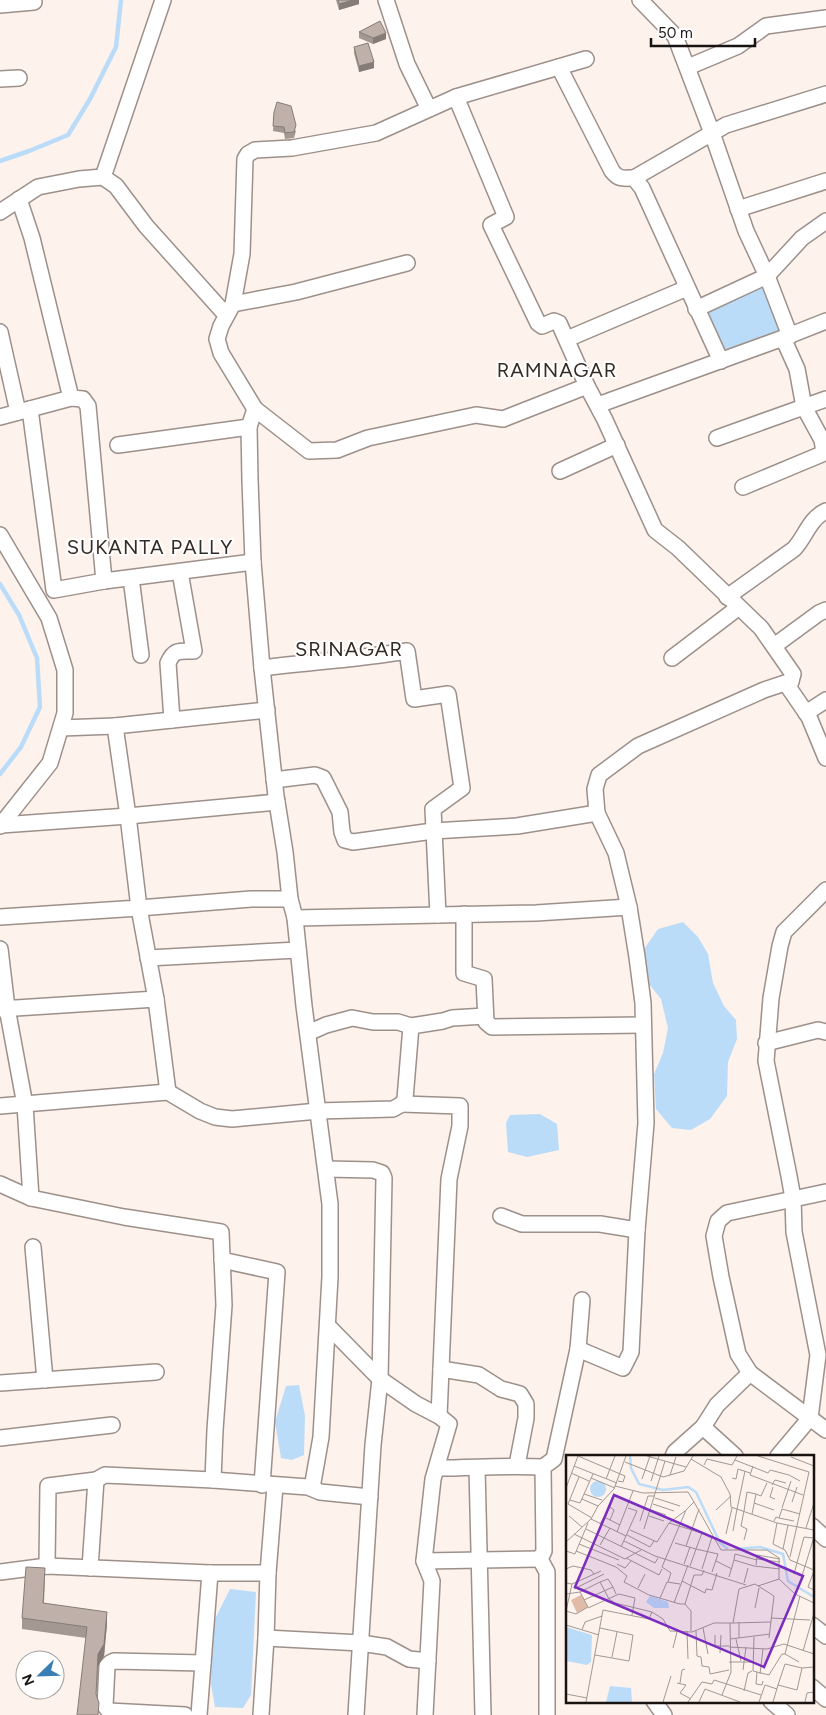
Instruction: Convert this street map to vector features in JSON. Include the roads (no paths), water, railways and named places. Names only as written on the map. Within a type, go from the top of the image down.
[{"type":"street","points":[[103,178],[163,0]]},
{"type":"street","points":[[386,0],[406,64],[429,109]]},
{"type":"street","points":[[640,0],[675,36],[688,67],[746,231],[767,276],[797,368],[804,407],[822,440],[824,452],[743,487]]},
{"type":"street","points":[[0,5],[34,2]]},
{"type":"street","points":[[688,67],[738,46],[766,26],[826,18]]},
{"type":"street","points":[[586,59],[456,97],[376,133],[292,148],[255,150],[248,154],[244,159],[242,254],[226,316],[217,340],[221,352],[255,409],[308,451],[340,449],[368,438],[476,415],[503,419],[587,386]]},
{"type":"street","points":[[559,67],[612,171],[616,177],[620,178],[634,178],[736,120],[825,98]]},
{"type":"street","points":[[0,78],[19,78]]},
{"type":"street","points":[[456,97],[506,217],[492,225],[538,323],[542,326],[558,321],[655,530],[678,548],[761,628],[774,646],[792,674],[789,688],[806,713],[826,758]]},
{"type":"street","points":[[0,212],[38,187],[79,179],[103,178],[116,186],[146,226],[226,316]]},
{"type":"street","points":[[634,178],[642,188],[721,361]]},
{"type":"street","points":[[738,208],[826,181]]},
{"type":"street","points":[[19,199],[32,238],[71,398]]},
{"type":"street","points":[[696,309],[767,276],[802,238],[826,221]]},
{"type":"street","points":[[226,316],[296,292],[407,263]]},
{"type":"street","points":[[567,340],[687,288]]},
{"type":"street","points":[[598,405],[787,337],[826,320]]},
{"type":"street","points":[[0,332],[24,411],[54,590],[104,581],[253,562]]},
{"type":"street","points":[[0,418],[71,398],[83,399],[88,406],[104,581]]},
{"type":"street","points":[[717,438],[826,399]]},
{"type":"street","points":[[255,409],[249,427],[253,562],[262,668],[274,780],[290,899],[295,918],[330,1204],[330,1277],[321,1437],[312,1488]]},
{"type":"street","points":[[118,445],[249,427]]},
{"type":"street","points":[[560,471],[616,445]]},
{"type":"street","points":[[727,597],[794,549],[802,541],[814,518],[826,511]]},
{"type":"street","points":[[0,535],[49,618],[64,670],[66,713],[50,763],[1,826]]},
{"type":"street","points":[[172,720],[168,663],[172,655],[179,651],[194,651],[180,572]]},
{"type":"street","points":[[131,578],[141,655]]},
{"type":"street","points":[[672,658],[739,607]]},
{"type":"street","points":[[774,646],[819,613],[826,610]]},
{"type":"street","points":[[262,668],[312,661],[366,658],[407,651],[414,699],[448,694],[462,788],[433,809],[438,915]]},
{"type":"street","points":[[578,1349],[623,1368],[630,1352],[637,1230],[646,1123],[643,1003],[637,957],[629,907],[616,853],[597,813],[596,782],[599,775],[638,746],[755,694],[791,681]]},
{"type":"street","points":[[806,713],[826,700]]},
{"type":"street","points":[[61,728],[115,726],[267,710]]},
{"type":"street","points":[[115,726],[139,908],[156,999],[168,1092]]},
{"type":"street","points":[[274,780],[315,775],[323,778],[340,812],[342,832],[345,840],[353,842],[433,832],[516,826],[597,813]]},
{"type":"street","points":[[1,826],[277,802]]},
{"type":"street","points":[[779,1455],[810,1418],[818,1355],[794,1232],[793,1198],[766,1061],[766,1043],[780,946],[787,929],[826,890]]},
{"type":"street","points":[[0,917],[251,899],[290,899]]},
{"type":"street","points":[[295,918],[536,913],[629,907]]},
{"type":"street","points":[[464,914],[464,974],[484,979],[485,1016],[486,1022],[492,1027],[644,1025]]},
{"type":"street","points":[[0,949],[4,1009],[25,1105],[30,1198]]},
{"type":"street","points":[[148,958],[298,950]]},
{"type":"street","points":[[4,1009],[156,999]]},
{"type":"street","points":[[308,1033],[326,1025],[352,1018],[373,1022],[398,1022],[411,1026],[452,1018],[485,1016]]},
{"type":"street","points":[[0,1106],[168,1092],[200,1111],[232,1119],[318,1111],[393,1110],[406,1099],[411,1026]]},
{"type":"street","points":[[766,1043],[818,1030],[826,1032]]},
{"type":"street","points":[[402,1104],[460,1106],[460,1126],[449,1179],[439,1416]]},
{"type":"street","points":[[326,1169],[373,1170],[382,1172],[384,1178],[380,1379],[370,1497],[356,1715]]},
{"type":"street","points":[[0,1184],[30,1198],[124,1218],[220,1232],[224,1305],[214,1430],[213,1480]]},
{"type":"street","points":[[826,1192],[727,1213],[718,1221],[714,1236],[738,1354],[750,1373],[826,1430]]},
{"type":"street","points":[[501,1216],[522,1224],[600,1224],[637,1230]]},
{"type":"street","points":[[33,1247],[45,1380]]},
{"type":"street","points":[[222,1260],[277,1272],[268,1485],[266,1638],[261,1715]]},
{"type":"street","points":[[436,1468],[477,1468],[516,1465],[544,1467],[554,1459],[578,1349],[582,1300]]},
{"type":"street","points":[[328,1326],[380,1379],[449,1424],[433,1479],[424,1561],[432,1581],[425,1715]]},
{"type":"street","points":[[441,1369],[478,1375],[501,1389],[520,1394],[526,1404],[526,1418],[516,1465]]},
{"type":"street","points":[[0,1383],[156,1372]]},
{"type":"street","points":[[673,1455],[703,1427],[717,1405],[750,1373]]},
{"type":"street","points":[[0,1438],[112,1425]]},
{"type":"street","points":[[703,1427],[734,1455]]},
{"type":"street","points":[[540,1559],[544,1551],[544,1467]]},
{"type":"street","points":[[477,1468],[483,1715]]},
{"type":"street","points":[[47,1566],[48,1486],[96,1480],[105,1475],[213,1480],[312,1488],[320,1492],[370,1497]]},
{"type":"street","points":[[90,1568],[96,1480]]},
{"type":"street","points":[[814,1528],[826,1539]]},
{"type":"street","points":[[424,1561],[540,1559]]},
{"type":"street","points":[[540,1559],[547,1572],[547,1715]]},
{"type":"street","points":[[0,1572],[47,1566],[210,1573],[268,1573]]},
{"type":"street","points":[[199,1715],[210,1573]]},
{"type":"street","points":[[814,1627],[826,1636]]},
{"type":"street","points":[[266,1638],[360,1643],[388,1647],[409,1659],[428,1661]]},
{"type":"street","points":[[185,1715],[106,1709],[108,1664],[114,1661],[203,1663]]},
{"type":"street","points":[[814,1689],[826,1700]]},
{"type":"street","points":[[655,1702],[664,1715]]},
{"type":"street","points":[[772,1702],[787,1715]]},
{"type":"water","points":[[762,285],[772,302],[782,333],[724,356],[701,312]]},
{"type":"water","points":[[683,922],[698,937],[708,954],[713,983],[724,1006],[736,1020],[737,1039],[728,1062],[727,1096],[710,1119],[691,1130],[672,1128],[656,1109],[654,1074],[663,1053],[668,1028],[661,999],[649,984],[642,952],[658,929]]},
{"type":"water","points":[[540,1114],[557,1124],[559,1150],[527,1157],[508,1152],[506,1123],[510,1115]]},
{"type":"water","points":[[299,1385],[305,1416],[304,1455],[292,1460],[281,1458],[275,1422],[286,1386]]},
{"type":"water","points":[[230,1589],[256,1592],[251,1695],[243,1708],[215,1707],[211,1684],[213,1623]]},
{"type":"waterway","points":[[0,161],[68,135],[90,99],[116,47],[121,0]]},
{"type":"waterway","points":[[0,584],[19,615],[37,658],[40,707],[21,747],[0,774]]},
{"type":"district","name":"RAMNAGAR","points":[[557,370]]},
{"type":"district","name":"SUKANTA PALLY","points":[[150,547]]},
{"type":"district","name":"SRINAGAR","points":[[349,649]]}]
